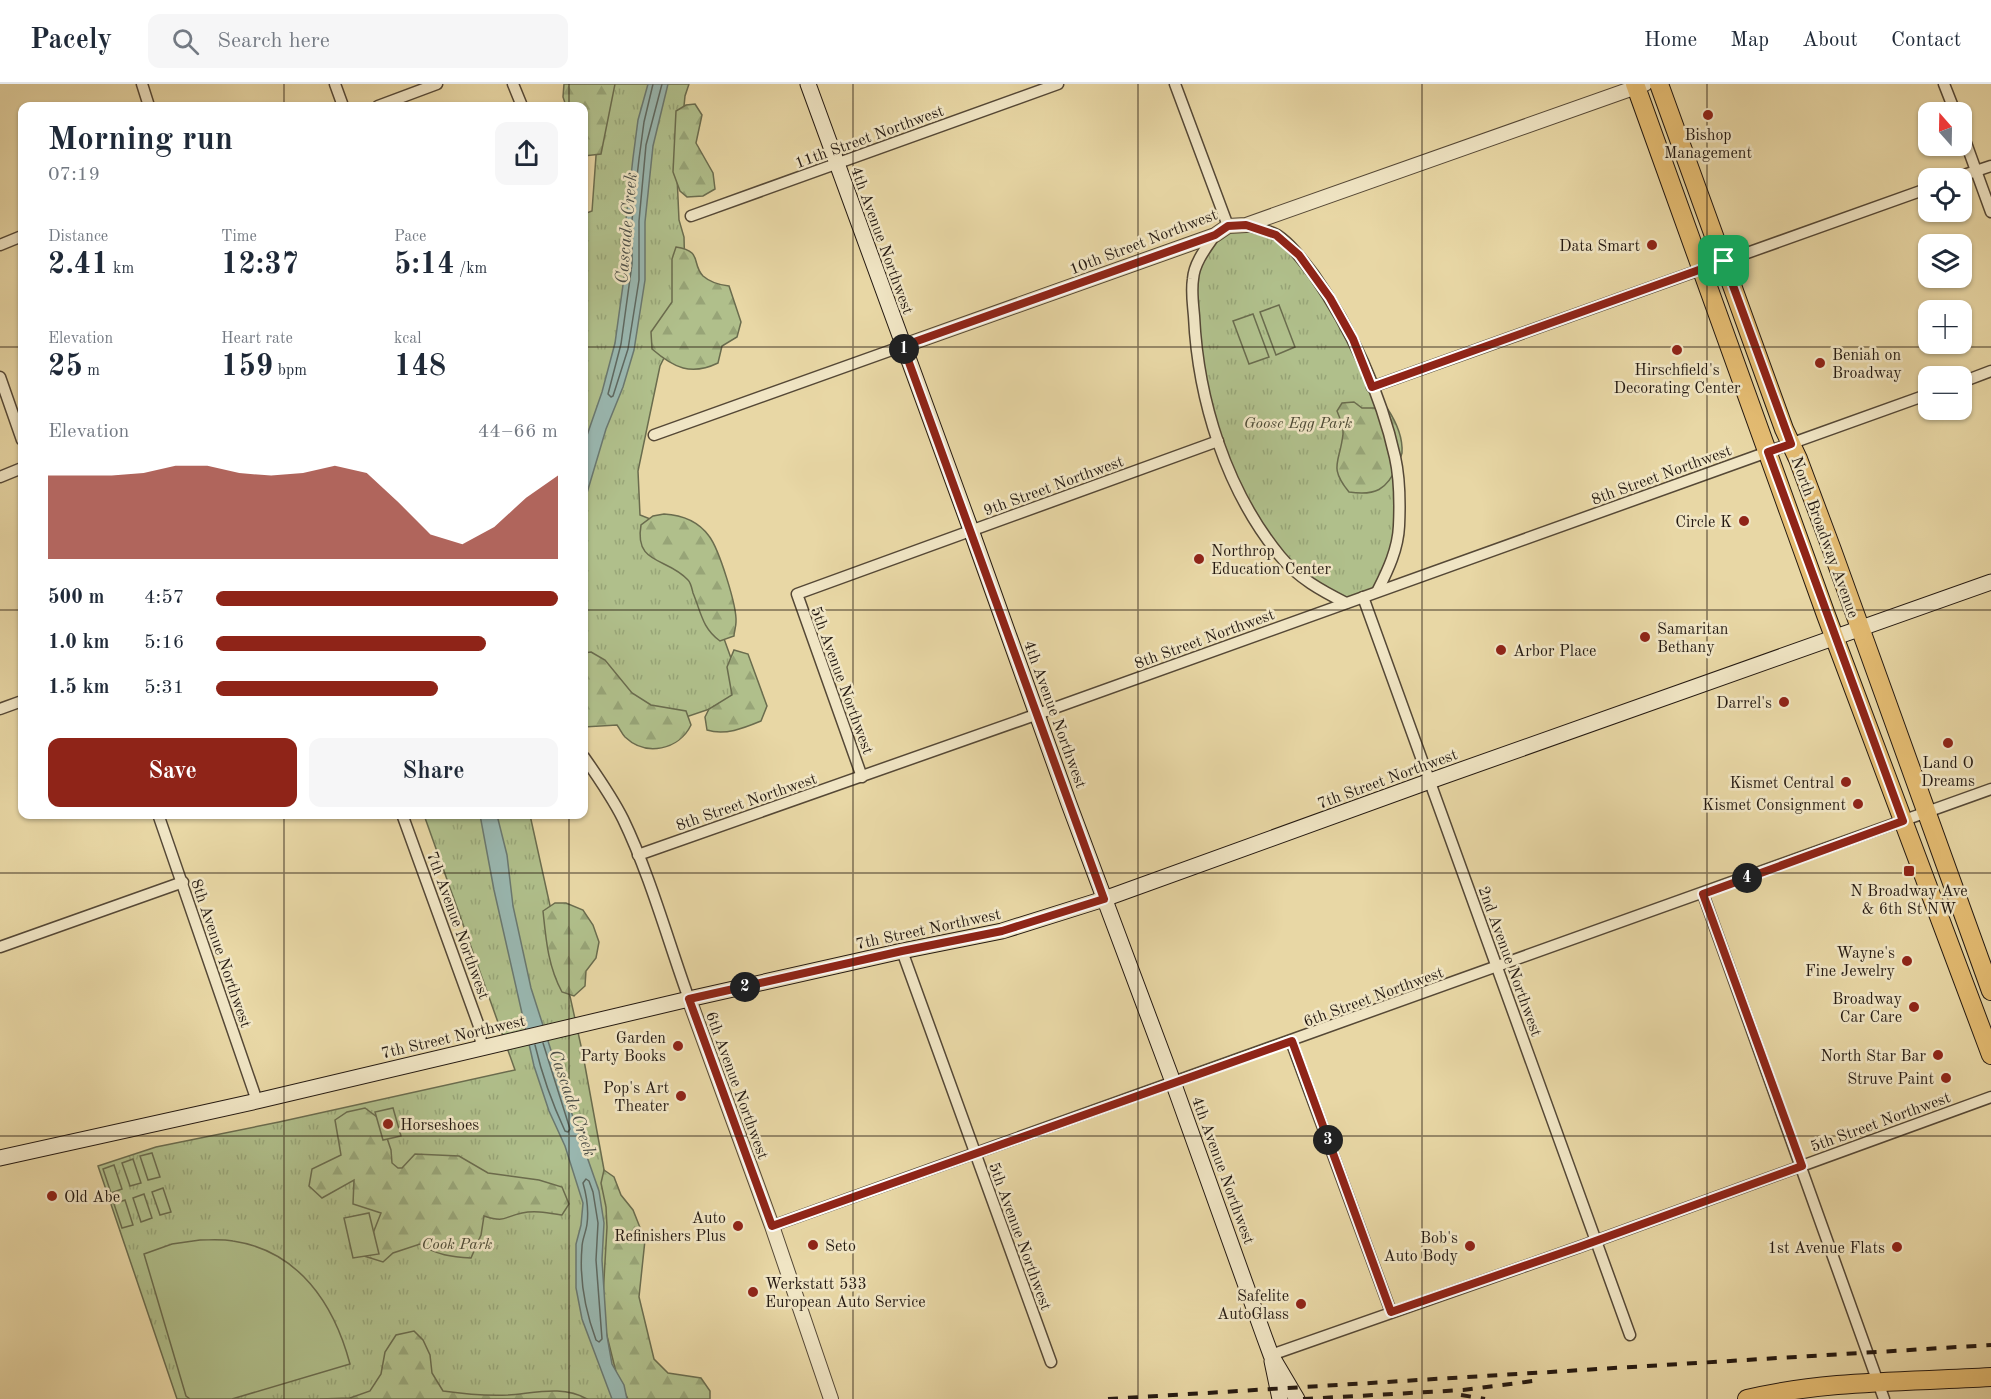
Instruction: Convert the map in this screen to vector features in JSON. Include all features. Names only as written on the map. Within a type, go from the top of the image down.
[{"type":"main road","name":"4th Avenue Northwest","points":[[808,84],[1271,1355],[1280,1399]]},
{"type":"main road","name":"North Broadway Avenue","points":[[1659,84],[1724,261],[1835,637],[1991,991]]},
{"type":"main road","name":"North Broadway Avenue","points":[[1639,85],[1702,269],[1860,628],[1915,816],[1991,1055]]},
{"type":"main road","name":"7th Street Northwest","points":[[0,1158],[256,1101],[689,999],[1002,931],[1104,899],[1991,582]]},
{"type":"main road","name":"4th Avenue Northwest","points":[[1271,1355],[1297,1399]]},
{"type":"main road","points":[[1747,1399],[1785,1392],[1882,1391],[1991,1377]]},
{"type":"street","points":[[142,84],[148,102]]},
{"type":"street","points":[[335,84],[342,102]]},
{"type":"street","points":[[389,102],[436,84]]},
{"type":"street","points":[[513,84],[520,102]]},
{"type":"street","name":"11th Street Northwest","points":[[691,216],[1058,84]]},
{"type":"street","points":[[1175,84],[1228,226]]},
{"type":"street","points":[[1944,84],[1951,102]]},
{"type":"street","name":"10th Street Northwest","points":[[654,435],[1215,235],[1228,226],[1246,225],[1639,85]]},
{"type":"street","points":[[1971,156],[1991,212]]},
{"type":"street","points":[[1972,172],[1991,166]]},
{"type":"street","points":[[1372,387],[1918,192]]},
{"type":"street","points":[[1246,225],[1276,235],[1299,255],[1330,298],[1353,339],[1387,427],[1393,449],[1399,493],[1399,528],[1393,560],[1378,590]]},
{"type":"street","points":[[1215,235],[1199,260],[1192,278],[1198,360],[1218,441],[1237,486],[1281,557],[1314,588],[1346,603]]},
{"type":"street","points":[[0,245],[18,238]]},
{"type":"street","points":[[1972,378],[1991,371]]},
{"type":"street","points":[[0,377],[18,429]]},
{"type":"street","name":"8th Street Northwest","points":[[638,855],[1036,715],[1378,590],[1918,398]]},
{"type":"street","name":"9th Street Northwest","points":[[797,594],[1218,441]]},
{"type":"street","points":[[0,477],[18,470]]},
{"type":"street","name":"5th Avenue Northwest","points":[[797,594],[862,777]]},
{"type":"street","name":"2nd Avenue Northwest","points":[[1363,597],[1630,1335]]},
{"type":"street","points":[[0,709],[18,702]]},
{"type":"street","name":"6th Avenue Northwest","points":[[588,763],[606,789],[638,855],[772,1226],[831,1399]]},
{"type":"street","name":"6th Street Northwest","points":[[772,1226],[1991,789]]},
{"type":"street","name":"8th Avenue Northwest","points":[[160,819],[256,1101]]},
{"type":"street","name":"7th Avenue Northwest","points":[[404,819],[480,1029],[481,1048]]},
{"type":"street","points":[[0,947],[183,882]]},
{"type":"street","points":[[1703,894],[1882,1391]]},
{"type":"street","name":"5th Avenue Northwest","points":[[902,951],[1051,1362]]},
{"type":"street","points":[[1292,1041],[1391,1312]]},
{"type":"street","name":"5th Street Northwest","points":[[1271,1355],[1596,1241],[1991,1097]]},
{"type":"green space","points":[[564,84],[615,84],[601,154],[588,156],[588,102],[565,102]]},
{"type":"green space","points":[[578,84],[689,84],[685,96],[677,176],[679,220],[684,237],[686,314],[660,366],[638,471],[640,515],[686,533],[745,697],[636,734],[588,682],[588,212],[592,211],[597,142],[588,115],[588,102],[584,102]]},
{"type":"green space","points":[[695,104],[702,115],[696,143],[713,173],[715,189],[703,196],[687,197],[680,191],[673,172],[676,111],[686,105]]},
{"type":"green space","name":"Goose Egg Park","points":[[1228,226],[1276,235],[1330,299],[1387,427],[1399,528],[1378,590],[1346,603],[1281,557],[1254,516],[1218,441],[1195,333],[1199,260]]},
{"type":"green space","points":[[676,247],[690,251],[703,276],[715,283],[729,286],[741,322],[737,337],[722,346],[718,363],[708,367],[683,368],[668,361],[652,349],[651,332],[672,302],[672,259]]},
{"type":"green space","points":[[1279,305],[1295,347],[1276,355],[1260,312]]},
{"type":"green space","points":[[1253,314],[1269,357],[1249,364],[1233,321]]},
{"type":"green space","points":[[1354,402],[1362,408],[1387,408],[1400,435],[1402,453],[1393,474],[1384,486],[1373,492],[1349,492],[1337,470],[1343,431],[1337,411],[1342,403]]},
{"type":"green space","points":[[664,514],[683,517],[695,523],[709,536],[731,591],[736,614],[734,636],[720,641],[714,636],[703,619],[689,581],[671,567],[647,554],[642,547],[641,525],[653,516]]},
{"type":"green space","points":[[734,650],[748,654],[767,706],[761,721],[755,724],[728,732],[707,730],[705,717],[709,709],[732,695],[727,667]]},
{"type":"green space","points":[[588,652],[605,660],[632,693],[651,705],[686,711],[691,725],[686,734],[670,745],[652,749],[633,743],[625,737],[617,725],[588,727]]},
{"type":"green space","name":"Cook Park","points":[[425,819],[531,819],[583,1055],[646,1399],[177,1399],[98,1166],[156,1147],[515,1070]]},
{"type":"green space","points":[[555,903],[566,903],[583,910],[593,925],[599,942],[596,958],[586,971],[585,986],[574,996],[562,992],[548,953],[543,911]]},
{"type":"green space","points":[[365,1108],[381,1120],[391,1150],[392,1163],[398,1168],[402,1168],[415,1154],[459,1156],[488,1173],[539,1180],[562,1187],[569,1204],[562,1215],[532,1212],[501,1219],[484,1216],[481,1235],[471,1258],[444,1255],[420,1244],[393,1253],[383,1262],[364,1256],[381,1213],[353,1204],[354,1180],[322,1198],[309,1186],[312,1169],[341,1155],[335,1120],[347,1112]]},
{"type":"green space","name":"Horseshoes","points":[[393,1108],[401,1136],[383,1140],[375,1112]]},
{"type":"green space","points":[[152,1153],[160,1177],[148,1180],[140,1156]]},
{"type":"green space","points":[[133,1159],[141,1183],[130,1186],[122,1163]]},
{"type":"green space","points":[[114,1165],[122,1189],[111,1193],[103,1169]]},
{"type":"green space","points":[[604,1170],[614,1177],[621,1195],[633,1210],[645,1240],[639,1297],[654,1359],[668,1373],[701,1378],[710,1391],[710,1399],[628,1399],[617,1376],[604,1324],[603,1297],[607,1227],[601,1183]]},
{"type":"green space","points":[[163,1188],[171,1212],[160,1215],[152,1192]]},
{"type":"green space","points":[[144,1194],[152,1218],[141,1222],[133,1198]]},
{"type":"green space","points":[[125,1200],[133,1225],[122,1228],[114,1204]]},
{"type":"green space","points":[[369,1213],[379,1254],[353,1258],[344,1218]]},
{"type":"green space","points":[[200,1240],[229,1240],[256,1247],[277,1256],[295,1268],[323,1301],[343,1342],[350,1364],[232,1399],[190,1399],[186,1396],[144,1254],[172,1244]]},
{"type":"green space","points":[[414,1331],[423,1340],[430,1355],[432,1373],[443,1391],[508,1395],[559,1391],[587,1399],[320,1399],[350,1398],[370,1391],[381,1374],[385,1352],[396,1335]]},
{"type":"water","name":"Cascade Creek","points":[[648,84],[668,84],[653,146],[645,222],[645,280],[634,350],[623,387],[606,429],[588,490],[588,432],[615,343],[626,263],[626,220],[638,120]]},
{"type":"water","points":[[481,819],[498,819],[507,855],[513,906],[531,988],[599,1191],[604,1223],[602,1260],[607,1336],[612,1364],[624,1385],[627,1399],[612,1399],[582,1319],[576,1288],[576,1244],[583,1203],[565,1146],[549,1111],[534,1066],[494,890]]},
{"type":"railway","points":[[1108,1399],[1991,1345]]},
{"type":"railway","points":[[1303,1399],[1463,1390],[1533,1381]]},
{"type":"railway","points":[[1461,1395],[1485,1399]]},
{"type":"place","name":"Bishop Management","points":[[1708,115]]},
{"type":"place","name":"Data Smart","points":[[1652,245]]},
{"type":"place","name":"Hirschfield's Decorating Center","points":[[1677,350]]},
{"type":"place","name":"Beniah on Broadway","points":[[1820,363]]},
{"type":"place","name":"Circle K","points":[[1744,521]]},
{"type":"place","name":"Northrop Education Center","points":[[1199,559]]},
{"type":"place","name":"Samaritan Bethany","points":[[1645,637]]},
{"type":"place","name":"Arbor Place","points":[[1501,650]]},
{"type":"place","name":"Darrel's","points":[[1784,702]]},
{"type":"place","name":"Land O Dreams","points":[[1948,743]]},
{"type":"place","name":"Kismet Central","points":[[1846,782]]},
{"type":"place","name":"Kismet Consignment","points":[[1858,804]]},
{"type":"place","name":"N Broadway Ave & 6th St NW","points":[[1909,871]]},
{"type":"place","name":"Wayne's Fine Jewelry","points":[[1907,961]]},
{"type":"place","name":"Broadway Car Care","points":[[1914,1007]]},
{"type":"place","name":"Garden Party Books","points":[[678,1046]]},
{"type":"place","name":"North Star Bar","points":[[1938,1055]]},
{"type":"place","name":"Struve Paint","points":[[1946,1078]]},
{"type":"place","name":"Pop's Art Theater","points":[[681,1096]]},
{"type":"place","name":"Horseshoes","points":[[388,1124]]},
{"type":"place","name":"Old Abe","points":[[52,1196]]},
{"type":"place","name":"Auto Refinishers Plus","points":[[738,1226]]},
{"type":"place","name":"Seto","points":[[813,1245]]},
{"type":"place","name":"Bob's Auto Body","points":[[1470,1246]]},
{"type":"place","name":"1st Avenue Flats","points":[[1897,1247]]},
{"type":"place","name":"Werkstatt 533 European Auto Service","points":[[753,1292]]},
{"type":"place","name":"Safelite AutoGlass","points":[[1301,1304]]},
{"type":"route","points":[[1246,225],[1276,235],[1299,255],[1330,298],[1353,339],[1372,387],[1724,261],[1791,444],[1768,452],[1903,821],[1703,894],[1802,1166],[1391,1312],[1292,1041],[772,1226],[689,999],[1002,931],[1104,899],[903,346],[1215,235],[1228,226],[1246,225]]}]
